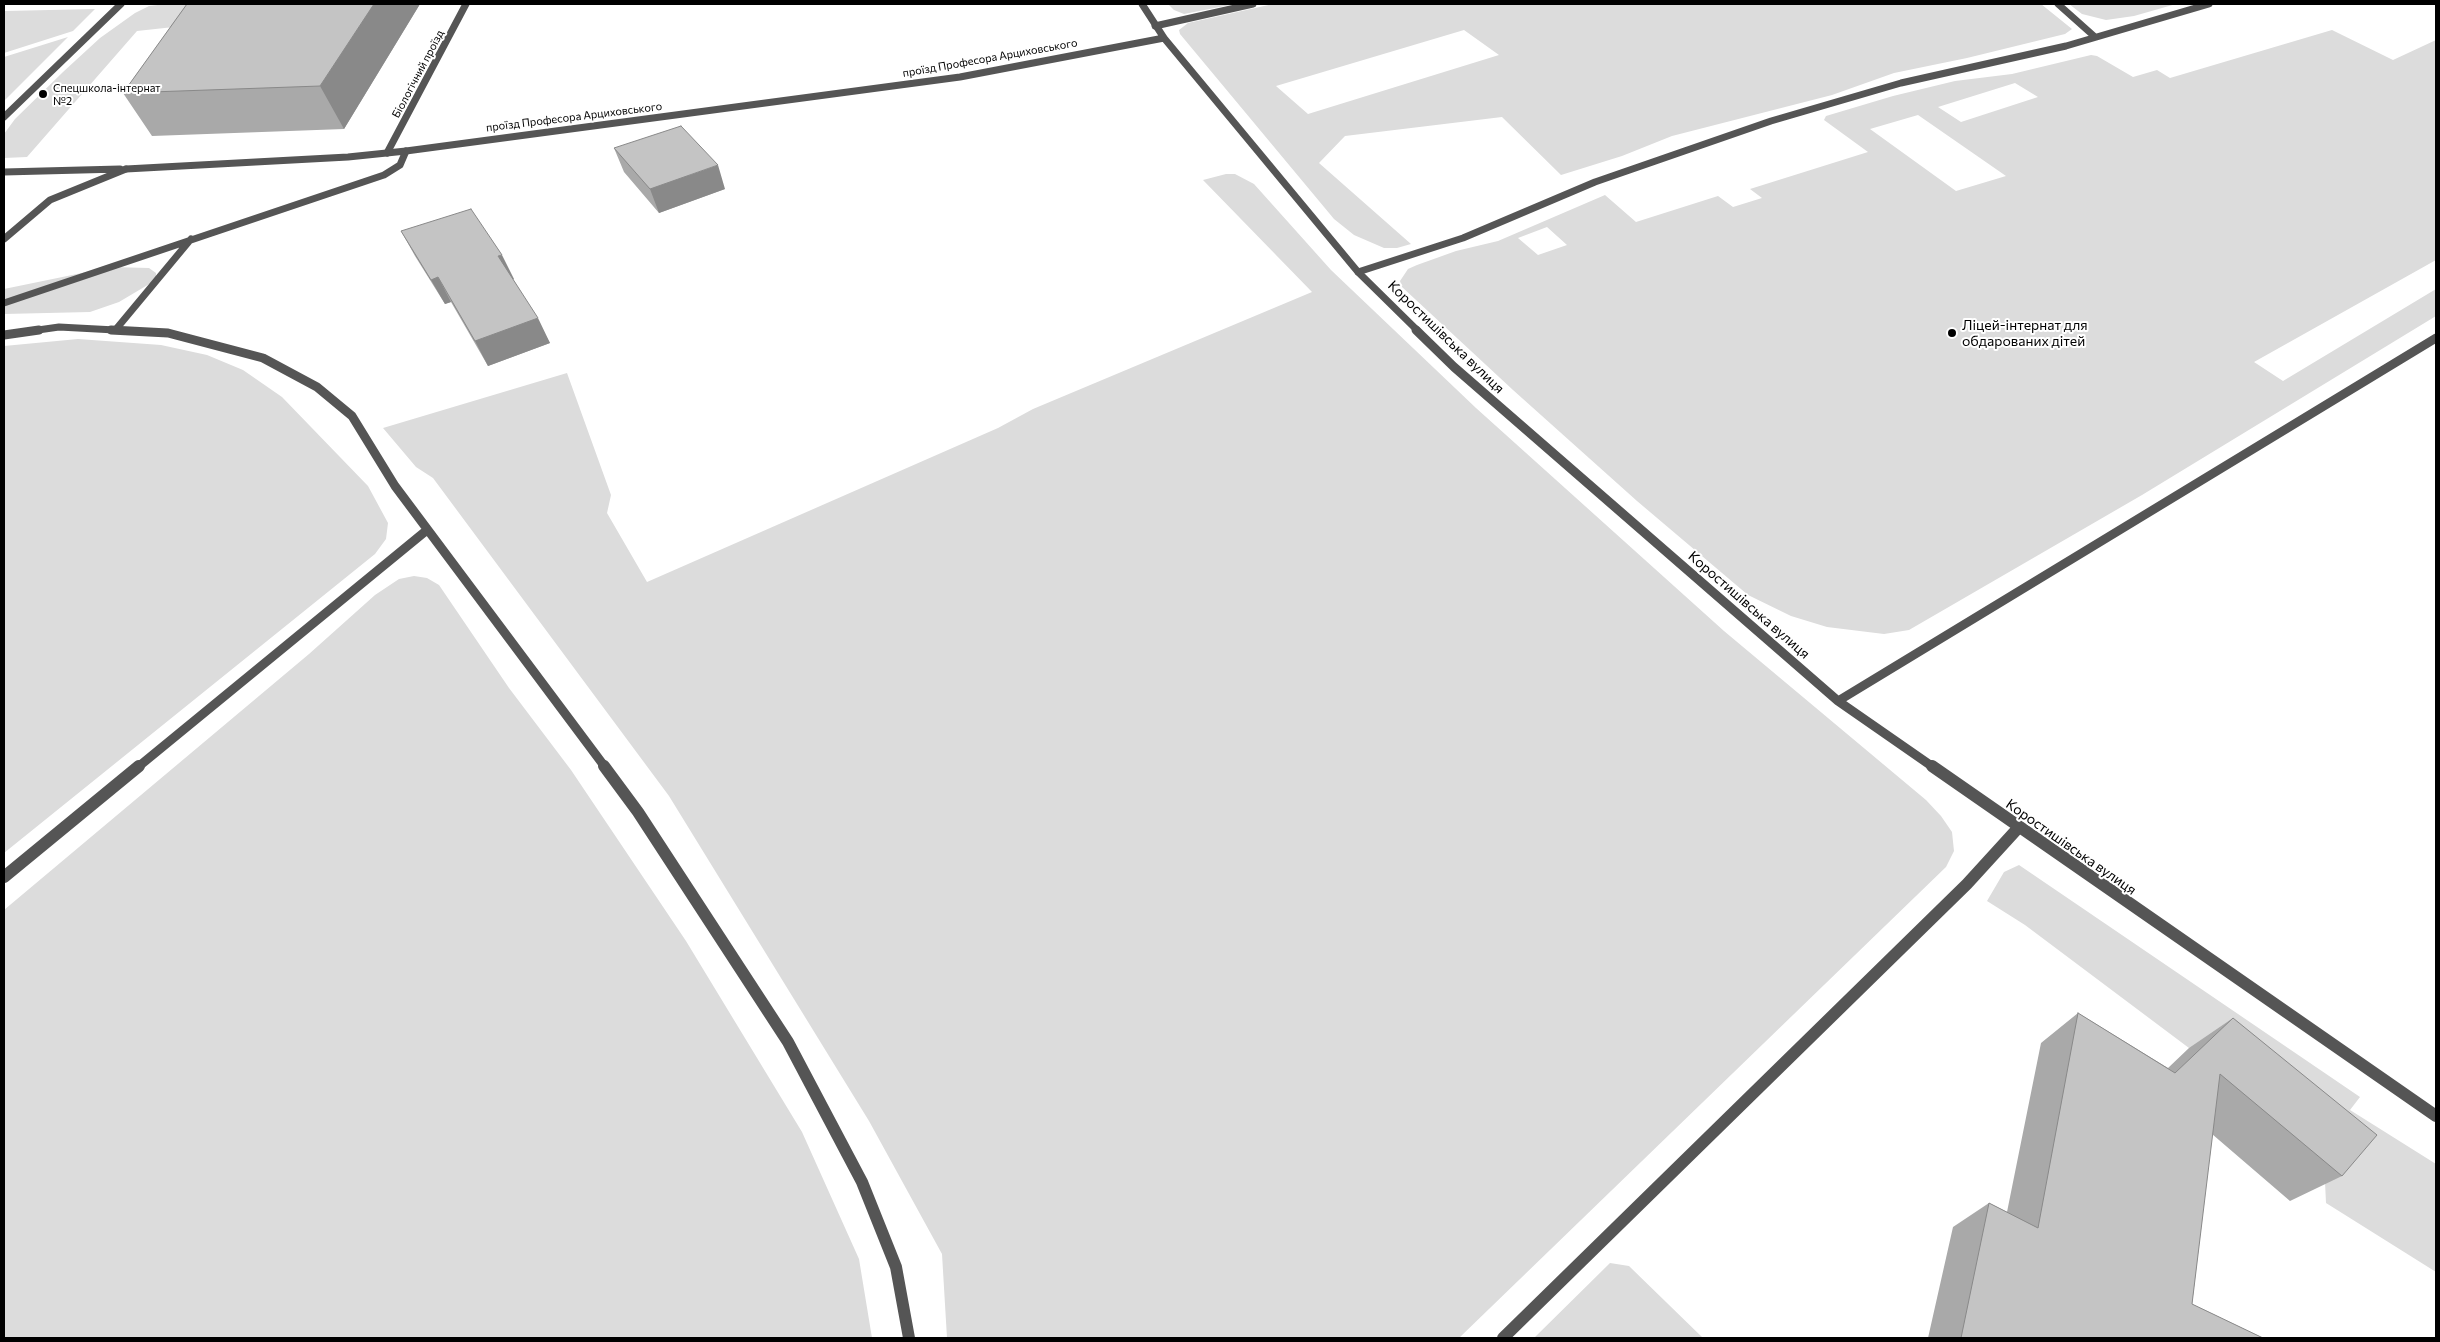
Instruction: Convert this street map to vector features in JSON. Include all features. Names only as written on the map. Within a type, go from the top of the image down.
[{"type":"street","points":[[4,117],[121,4]]},
{"type":"street","name":"Біологічний проїзд","points":[[387,153],[466,4]]},
{"type":"street","name":"Коростишівська вулиця","points":[[1142,4],[1164,38],[1358,272],[1454,367],[1838,701],[2436,1116]]},
{"type":"street","points":[[1155,26],[1254,4]]},
{"type":"street","points":[[2058,4],[2095,37]]},
{"type":"street","points":[[1358,272],[1463,238],[1595,182],[1771,121],[1901,83],[2095,37],[2209,4]]},
{"type":"street","name":"проїзд Професора Арциховського","points":[[4,240],[50,200],[126,168],[406,151],[960,77],[1164,38]]},
{"type":"street","points":[[4,303],[384,174],[400,165],[406,151]]},
{"type":"street","points":[[4,172],[126,168]]},
{"type":"street","points":[[117,328],[192,238]]},
{"type":"street","points":[[4,335],[59,327],[117,328],[168,333],[263,358],[316,387],[352,416],[394,486],[638,812],[788,1042],[862,1182],[896,1267],[909,1338]]},
{"type":"street","points":[[1838,701],[2436,338]]},
{"type":"street","points":[[4,877],[427,530]]},
{"type":"street","points":[[1503,1338],[1967,884],[2019,827]]},
{"type":"shaded area","points":[[166,4],[240,4],[229,21],[137,31],[27,157],[4,158],[4,134],[15,119],[63,72],[100,38],[135,13],[149,6]]},
{"type":"shaded area","points":[[1168,4],[1235,4],[1184,14],[1174,10]]},
{"type":"shaded area","points":[[1273,4],[2041,4],[2072,29],[2065,34],[1967,58],[1894,73],[1832,95],[1672,136],[1622,156],[1561,175],[1502,117],[1345,136],[1319,163],[1411,244],[1397,248],[1384,248],[1354,235],[1334,219],[1180,34],[1179,30],[1188,23]],"holes":[[[1464,30],[1499,55],[1308,114],[1276,86]]]},
{"type":"shaded area","points":[[2069,4],[2176,4],[2134,16],[2106,20],[2082,14]]},
{"type":"shaded area","points":[[95,9],[73,31],[4,53],[4,11]]},
{"type":"shaded area","name":"Ліцей-інтернат для обдарованих дітей","points":[[2332,30],[2393,60],[2436,40],[2436,260],[2254,362],[2283,381],[2436,289],[2436,316],[2142,495],[1909,630],[1884,634],[1827,627],[1791,616],[1748,595],[1637,501],[1513,390],[1402,287],[1400,281],[1408,269],[1417,265],[1456,251],[1498,241],[1605,195],[1636,222],[1718,196],[1733,207],[1762,198],[1750,189],[1868,152],[1824,120],[1826,116],[1893,96],[1955,81],[2012,74],[2091,55],[2097,56],[2133,77],[2157,70],[2170,78]],"holes":[[[2015,83],[2038,97],[1961,122],[1938,107]],[[1918,115],[2006,176],[1956,191],[1870,129]],[[1547,227],[1567,245],[1538,255],[1518,238]]]},
{"type":"shaded area","points":[[68,37],[4,101],[4,57]]},
{"type":"shaded area","points":[[1226,174],[1235,174],[1254,184],[1331,270],[1476,408],[1724,631],[1926,800],[1941,816],[1952,832],[1954,851],[1946,867],[1459,1338],[947,1338],[942,1254],[869,1121],[669,796],[433,478],[416,467],[383,428],[567,373],[611,495],[607,513],[647,582],[998,428],[1033,409],[1312,292],[1203,180]]},
{"type":"shaded area","points":[[111,267],[149,268],[156,273],[156,280],[119,302],[90,312],[4,314],[4,289]]},
{"type":"shaded area","points":[[78,339],[161,345],[207,355],[243,370],[282,397],[368,486],[388,523],[386,539],[375,554],[4,853],[4,346]]},
{"type":"shaded area","points":[[414,576],[427,578],[439,585],[509,688],[571,770],[686,941],[802,1132],[859,1259],[872,1338],[4,1338],[4,910],[309,654],[375,595],[399,579]]},
{"type":"shaded area","points":[[2019,865],[2360,1097],[2350,1110],[2436,1164],[2436,1272],[2326,1203],[2324,1161],[2189,1048],[2025,925],[1987,901],[2004,872]]},
{"type":"shaded area","points":[[1610,1263],[1629,1266],[1703,1338],[1534,1338]]},
{"type":"building","points":[[187,4],[374,4],[320,86],[123,93]]},
{"type":"building","points":[[681,126],[718,165],[650,189],[614,148]]},
{"type":"building","points":[[471,209],[502,255],[498,256],[538,318],[475,341],[438,277],[431,280],[401,231]]},
{"type":"building","points":[[2078,1013],[2175,1073],[2233,1018],[2377,1135],[2342,1176],[2220,1074],[2192,1304],[2263,1338],[1961,1338],[1989,1203],[2038,1228]]},
{"type":"place","name":"Спецшкола-інтернат №2","points":[[43,94]]},
{"type":"place","name":"Ліцей-інтернат для обдарованих дітей","points":[[1952,333]]}]
